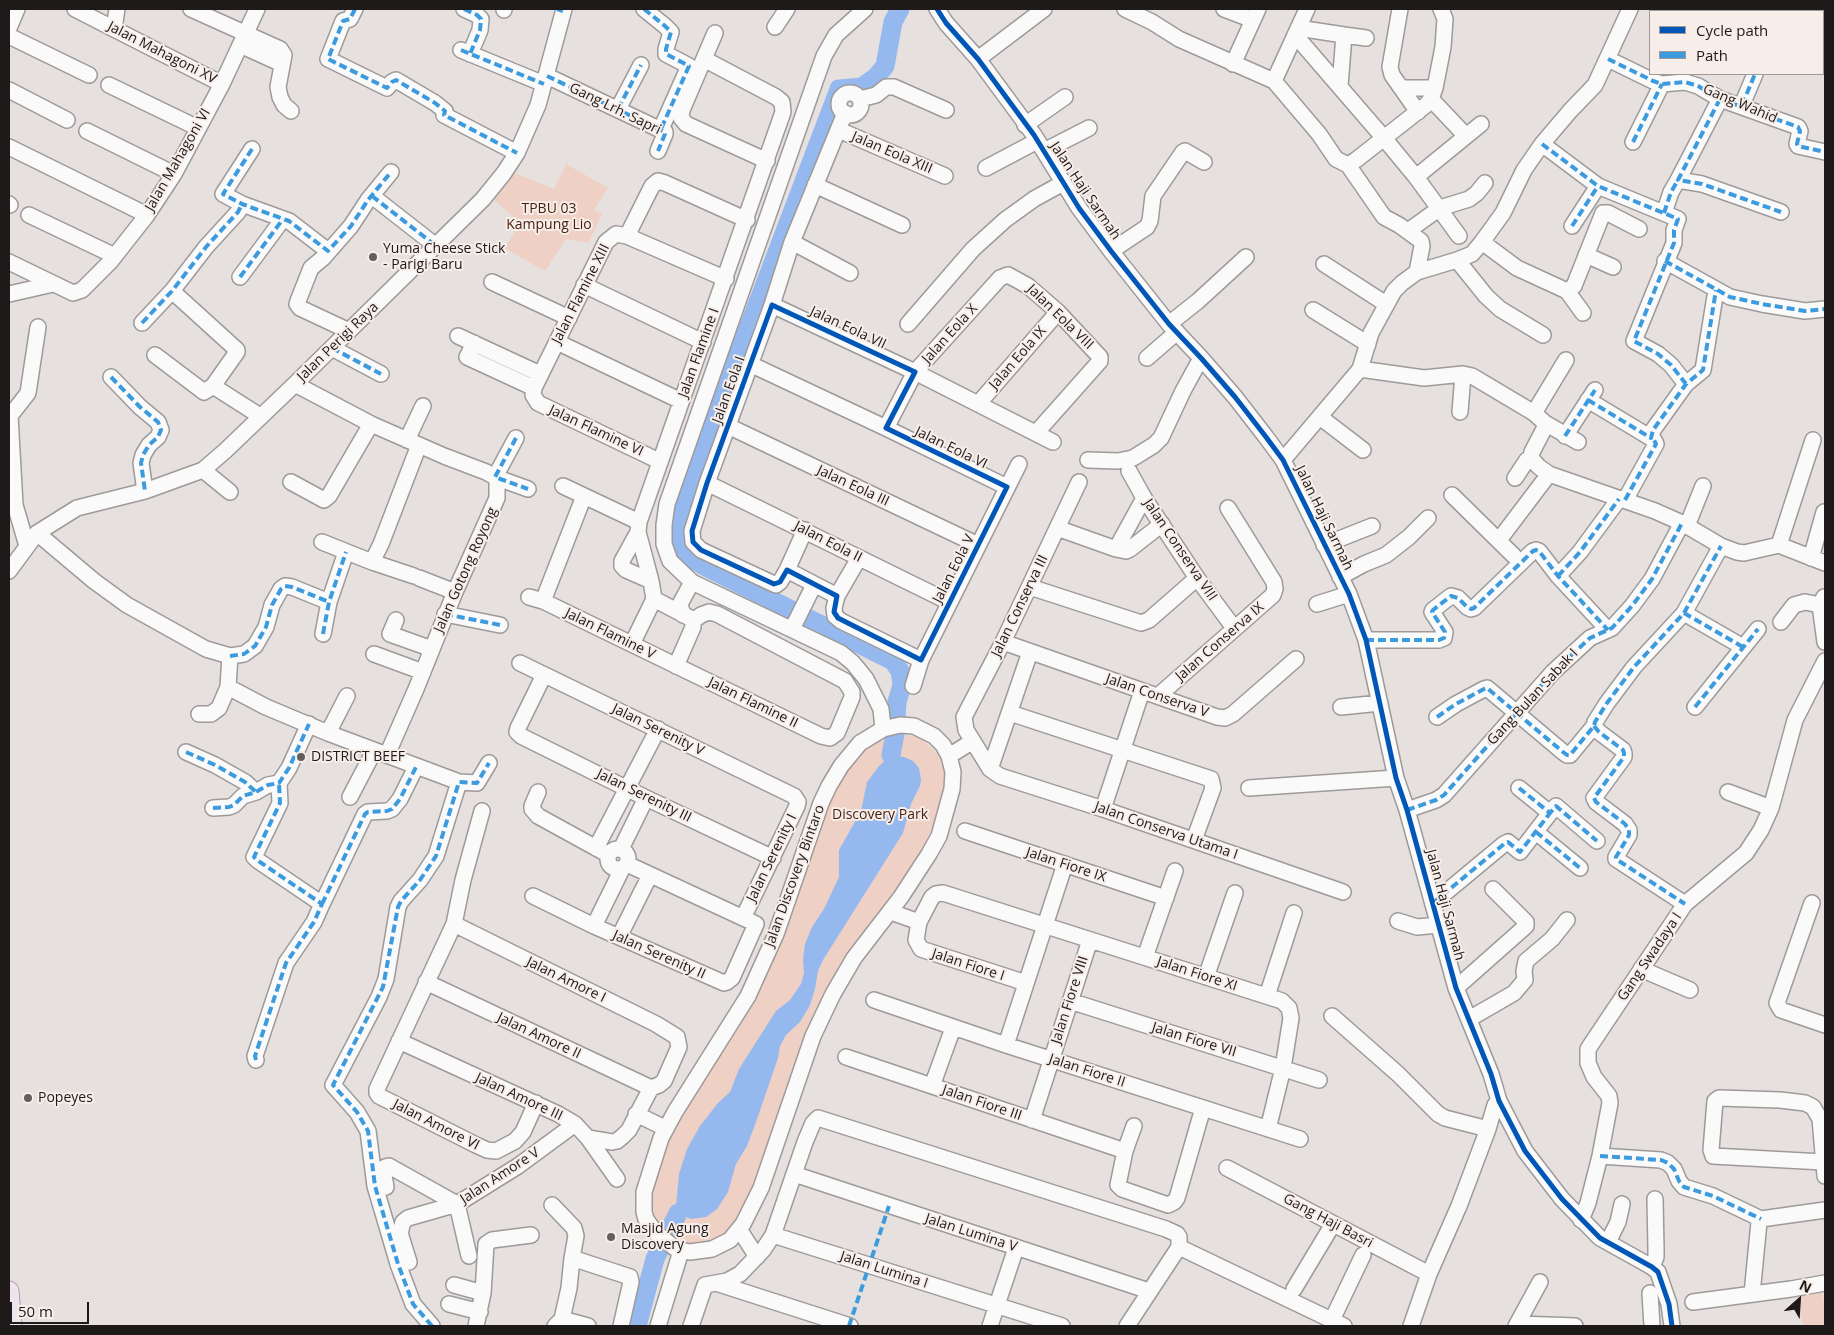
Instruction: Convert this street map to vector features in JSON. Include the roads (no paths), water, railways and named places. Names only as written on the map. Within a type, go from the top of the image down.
[{"type":"main road","points":[[9,1291],[12,1326]]},
{"type":"street","points":[[9,28],[18,9]]},
{"type":"street","name":"Jalan Mahagoni XV","points":[[75,9],[222,84]]},
{"type":"street","points":[[114,29],[117,9]]},
{"type":"street","points":[[191,9],[242,39],[280,49],[284,55],[278,87],[284,105],[291,111]]},
{"type":"street","name":"Jalan Mahagoni VI","points":[[53,284],[73,293],[82,290],[115,256],[147,215],[174,174],[222,84],[257,9]]},
{"type":"street","points":[[355,9],[350,20],[343,21],[328,59],[388,88],[396,80],[435,103],[445,111],[444,115],[517,153]]},
{"type":"street","name":"Gang Lrh. Sapri","points":[[464,9],[477,14],[481,19],[480,30],[465,52],[545,80],[618,109],[661,129],[666,134],[658,151]]},
{"type":"street","name":"Jalan Perigi Raya","points":[[9,571],[37,533],[77,508],[145,491],[203,470],[295,384],[494,188],[517,153],[538,105],[561,9]]},
{"type":"street","points":[[644,9],[671,32],[666,54],[689,66],[661,129]]},
{"type":"street","points":[[775,27],[787,9]]},
{"type":"street","points":[[865,9],[836,35],[824,56],[667,504],[664,544],[670,562],[692,582],[796,621],[853,663],[866,678],[881,709],[887,728]]},
{"type":"street","name":"Jalan Haji Sarmah","points":[[937,9],[946,23],[978,59],[1041,146],[1079,208],[1111,251],[1173,328],[1201,358],[1261,430],[1282,460],[1349,594],[1366,640],[1396,778],[1407,810],[1456,988],[1499,1101],[1525,1151],[1562,1199],[1581,1220],[1600,1238],[1652,1267]]},
{"type":"street","points":[[978,59],[1044,9]]},
{"type":"street","points":[[1125,9],[1155,16],[1179,39],[1274,81],[1320,134],[1336,159],[1348,165],[1384,217],[1420,240],[1422,246],[1417,272]]},
{"type":"street","points":[[1224,9],[1256,14],[1233,64]]},
{"type":"street","points":[[1274,81],[1307,9]]},
{"type":"street","points":[[1400,9],[1390,67],[1392,75],[1400,88],[1418,112]]},
{"type":"street","points":[[1348,165],[1426,105],[1433,93],[1443,47],[1443,9]]},
{"type":"street","points":[[1282,460],[1360,369],[1371,333],[1386,304],[1402,283],[1417,272],[1472,254],[1482,242],[1503,213],[1524,170],[1542,144],[1595,85],[1630,9]]},
{"type":"street","points":[[1296,31],[1366,38]]},
{"type":"street","points":[[1296,31],[1416,178],[1459,236]]},
{"type":"street","points":[[715,33],[682,110],[681,118],[686,124],[768,161]]},
{"type":"street","points":[[1340,86],[1344,35]]},
{"type":"street","points":[[9,36],[88,75]]},
{"type":"street","name":"Jalan Flamine I","points":[[651,581],[622,566],[622,561],[638,527],[784,112],[782,102],[776,97],[704,59]]},
{"type":"street","name":"Gang Wahid","points":[[1608,59],[1662,84],[1685,82],[1698,86],[1720,99],[1742,105],[1798,127],[1800,131],[1796,144],[1798,146],[1825,152]]},
{"type":"street","points":[[618,109],[641,65]]},
{"type":"street","points":[[1742,105],[1755,75]]},
{"type":"street","points":[[1633,142],[1662,84]]},
{"type":"street","points":[[108,85],[198,128]]},
{"type":"street","name":"Jalan Eola I","points":[[786,570],[780,582],[774,584],[700,550],[693,542],[692,531],[707,483],[772,305],[792,242],[845,113],[842,111],[840,104],[843,97],[854,94],[860,99],[876,95],[886,87],[894,87],[946,110]]},
{"type":"street","points":[[1400,88],[1433,93],[1466,136]]},
{"type":"street","points":[[9,90],[67,120]]},
{"type":"street","points":[[1025,125],[1065,97]]},
{"type":"street","points":[[1664,213],[1671,192],[1720,99]]},
{"type":"street","points":[[1416,178],[1481,124]]},
{"type":"street","points":[[986,168],[1089,128]]},
{"type":"street","name":"Jalan Eola XIII","points":[[839,130],[945,176]]},
{"type":"street","points":[[87,131],[174,174]]},
{"type":"street","points":[[1542,144],[1598,186],[1678,219],[1674,230],[1674,243],[1665,261],[1634,341],[1658,354],[1671,365],[1686,384]]},
{"type":"street","points":[[9,147],[147,215]]},
{"type":"street","points":[[252,149],[222,192],[224,195],[242,204],[284,218],[328,251]]},
{"type":"street","points":[[1111,251],[1147,227],[1150,221],[1153,196],[1182,152],[1204,162]]},
{"type":"street","points":[[349,331],[300,308],[298,304],[311,268],[324,258],[328,251],[352,226],[391,172]]},
{"type":"street","points":[[1678,180],[1702,184],[1781,212]]},
{"type":"street","name":"Jalan Flamine XIII","points":[[534,393],[540,374],[606,242],[616,234],[627,236],[652,186],[658,181],[747,220]]},
{"type":"street","points":[[908,324],[973,249],[1005,220],[1034,199],[1063,182]]},
{"type":"street","points":[[1404,228],[1437,205],[1468,199],[1485,183]]},
{"type":"street","points":[[815,184],[902,225]]},
{"type":"street","points":[[1572,226],[1598,186]]},
{"type":"street","points":[[372,196],[436,246]]},
{"type":"street","points":[[142,323],[172,291],[206,247],[238,212],[242,204]]},
{"type":"street","points":[[1567,291],[1574,286],[1604,214],[1608,213],[1639,229]]},
{"type":"street","points":[[29,215],[115,256]]},
{"type":"street","points":[[240,277],[284,218]]},
{"type":"street","points":[[627,236],[726,280]]},
{"type":"street","points":[[792,242],[850,273]]},
{"type":"street","points":[[1482,242],[1517,268],[1567,291],[1583,313]]},
{"type":"street","points":[[1586,255],[1613,268]]},
{"type":"street","points":[[1147,358],[1198,301],[1246,257]]},
{"type":"street","points":[[1457,260],[1486,296],[1500,309],[1543,335]]},
{"type":"street","points":[[1665,261],[1730,297],[1805,311],[1825,309]]},
{"type":"street","points":[[9,262],[53,284]]},
{"type":"street","points":[[1324,264],[1386,304]]},
{"type":"street","name":"Jalan Eola VIII","points":[[1008,275],[1028,286],[1058,312],[1099,355],[1100,359],[1036,433]]},
{"type":"street","name":"Jalan Eola X","points":[[886,428],[915,372],[1000,278],[1008,275]]},
{"type":"street","points":[[492,282],[569,318]]},
{"type":"street","points":[[9,294],[53,284]]},
{"type":"street","points":[[584,285],[703,342]]},
{"type":"street","points":[[1650,438],[1653,430],[1686,384],[1703,370],[1716,290]]},
{"type":"street","points":[[155,355],[202,392],[212,386],[237,350],[172,291]]},
{"type":"street","name":"Jalan Eola VII","points":[[772,305],[915,372],[1053,442]]},
{"type":"street","points":[[1313,310],[1368,344]]},
{"type":"street","name":"Jalan Eola IX","points":[[978,404],[1058,312]]},
{"type":"street","points":[[28,546],[15,505],[10,416],[28,393],[38,327]]},
{"type":"street","points":[[458,336],[540,374]]},
{"type":"street","points":[[557,342],[681,401]]},
{"type":"street","name":"Jalan Flamine VI","points":[[474,343],[467,357],[534,393],[538,403],[660,461]]},
{"type":"street","points":[[332,348],[381,374]]},
{"type":"street","points":[[1088,460],[1118,461],[1133,458],[1154,445],[1161,438],[1201,358]]},
{"type":"street","points":[[1515,478],[1527,460],[1531,458],[1532,452],[1544,429],[1539,418],[1566,360]]},
{"type":"street","name":"Jalan Eola VI","points":[[750,364],[1007,488]]},
{"type":"street","points":[[1360,369],[1424,378],[1463,374],[1472,376],[1572,439],[1591,395],[1654,440],[1656,444],[1622,500],[1558,576]]},
{"type":"street","points":[[1460,412],[1463,374]]},
{"type":"street","points":[[111,376],[140,407],[158,422],[161,430],[158,437],[149,445],[143,455],[141,463],[145,491]]},
{"type":"street","points":[[295,384],[371,424],[413,443],[528,489]]},
{"type":"street","points":[[212,386],[260,416]]},
{"type":"street","points":[[372,562],[407,471],[423,406]]},
{"type":"street","points":[[1320,417],[1363,450]]},
{"type":"street","points":[[291,482],[324,500],[329,496],[371,424]]},
{"type":"street","name":"Jalan Eola III","points":[[728,426],[978,545]]},
{"type":"street","points":[[495,477],[516,438]]},
{"type":"street","points":[[1779,545],[1813,440]]},
{"type":"street","points":[[1531,458],[1549,474],[1684,524],[1721,546],[1740,553],[1779,545],[1818,560],[1824,512]]},
{"type":"street","name":"Jalan Eola V","points":[[913,686],[921,660],[1019,464]]},
{"type":"street","points":[[203,470],[230,492]]},
{"type":"street","name":"Jalan Conserva VIII","points":[[1129,471],[1144,498],[1197,578],[1234,628]]},
{"type":"street","points":[[1499,540],[1549,474]]},
{"type":"street","name":"Jalan Gotong Royong","points":[[350,797],[381,753],[423,672],[445,614],[498,498],[495,477]]},
{"type":"street","name":"Jalan Conserva III","points":[[969,736],[964,717],[1030,587],[1079,482]]},
{"type":"street","name":"Jalan Eola II","points":[[707,483],[949,602]]},
{"type":"street","points":[[563,486],[638,527],[654,599],[632,644]]},
{"type":"street","name":"Gang Bulan Sabak I","points":[[1407,810],[1436,800],[1444,795],[1553,672],[1590,638],[1608,630],[1632,606],[1652,579],[1684,524],[1703,486]]},
{"type":"street","points":[[1452,495],[1514,556]]},
{"type":"street","name":"Jalan Flamine V","points":[[584,496],[536,599],[676,666]]},
{"type":"street","points":[[1116,549],[1144,498]]},
{"type":"street","name":"Jalan Conserva IX","points":[[1158,696],[1234,628],[1271,598],[1275,589],[1274,582],[1228,508]]},
{"type":"street","points":[[1340,577],[1386,555],[1409,538],[1428,518]]},
{"type":"street","points":[[1058,528],[1126,551],[1162,524]]},
{"type":"street","points":[[1324,545],[1372,526]]},
{"type":"street","points":[[805,530],[786,570],[837,596]]},
{"type":"street","points":[[37,533],[94,581],[127,605],[206,649],[230,656],[244,654],[255,646],[266,627],[272,605],[281,589],[285,586],[329,602]]},
{"type":"street","points":[[322,542],[455,592]]},
{"type":"street","points":[[1437,717],[1450,707],[1485,688],[1489,689],[1569,755],[1572,754],[1594,726],[1606,703],[1634,667],[1684,613],[1721,546]]},
{"type":"street","points":[[1366,640],[1439,640],[1444,638],[1445,632],[1432,610],[1451,596],[1458,598],[1467,607],[1474,608],[1535,550],[1539,551],[1558,576],[1608,630]]},
{"type":"street","points":[[323,634],[329,602],[346,552]]},
{"type":"street","points":[[858,558],[837,596],[834,612],[838,618],[921,660]]},
{"type":"street","points":[[1030,587],[1141,623],[1148,620],[1197,578]]},
{"type":"street","points":[[681,611],[692,582]]},
{"type":"street","points":[[796,621],[814,585]]},
{"type":"street","points":[[1317,604],[1349,594]]},
{"type":"street","points":[[654,599],[681,611],[693,627],[676,666]]},
{"type":"street","points":[[1781,622],[1794,605],[1823,601],[1825,642]]},
{"type":"street","name":"Jalan Flamine II","points":[[676,666],[821,736],[830,738],[838,731],[852,697],[850,686],[845,681],[717,614],[709,612],[701,615],[681,611]]},
{"type":"street","points":[[1684,613],[1743,647]]},
{"type":"street","points":[[445,614],[500,625]]},
{"type":"street","points":[[396,620],[390,634],[432,649]]},
{"type":"street","points":[[1695,707],[1758,628]]},
{"type":"street","name":"Jalan Conserva V","points":[[1003,642],[1217,717],[1225,718],[1233,714],[1296,659]]},
{"type":"street","points":[[990,769],[1030,652]]},
{"type":"street","points":[[374,654],[423,672]]},
{"type":"street","points":[[199,714],[211,714],[218,708],[228,687],[230,656]]},
{"type":"street","name":"Gang Swadaya I","points":[[1581,1220],[1588,1203],[1600,1156],[1610,1103],[1609,1096],[1594,1077],[1588,1063],[1588,1049],[1686,904],[1749,849],[1761,830],[1771,808],[1795,720],[1825,661]]},
{"type":"street","name":"Jalan Serenity V","points":[[520,663],[789,792],[796,798]]},
{"type":"street","name":"Jalan Serenity III","points":[[544,675],[517,732],[521,736],[773,858]]},
{"type":"street","points":[[228,687],[266,707],[328,733],[459,782],[478,782],[489,763]]},
{"type":"street","points":[[1103,809],[1142,691]]},
{"type":"street","points":[[328,733],[347,696]]},
{"type":"street","points":[[1341,707],[1380,703]]},
{"type":"street","points":[[1010,713],[1211,780],[1213,788],[1194,840]]},
{"type":"street","points":[[309,724],[289,768],[279,783],[280,803],[254,857],[322,904]]},
{"type":"street","name":"Jalan Discovery Bintaro","points":[[676,1249],[655,1232],[646,1219],[644,1212],[644,1192],[656,1148],[665,1128],[748,996],[776,934],[821,803],[829,786],[841,766],[860,743],[887,728],[914,726],[934,736],[946,751]]},
{"type":"street","points":[[1594,726],[1624,752],[1624,757],[1594,798],[1596,802],[1625,824],[1629,830],[1629,835],[1616,859],[1686,904]]},
{"type":"street","points":[[609,851],[626,788],[658,729]]},
{"type":"street","points":[[658,1326],[676,1249],[698,1252],[723,1244],[736,1233],[750,1212],[761,1188],[813,1036],[833,994],[854,958],[901,898],[929,854],[941,829],[952,789],[953,772],[946,751],[969,736],[990,769]]},
{"type":"street","points":[[186,752],[215,765],[245,782],[256,792]]},
{"type":"street","points":[[256,1060],[255,1056],[286,963],[314,922],[365,814],[368,812],[387,811],[392,808],[400,799],[416,766]]},
{"type":"street","name":"Jalan Conserva Utama I","points":[[990,769],[1000,776],[1103,809],[1343,892]]},
{"type":"street","points":[[1249,788],[1396,778]]},
{"type":"street","points":[[432,1326],[413,1304],[396,1257],[375,1186],[368,1131],[357,1112],[333,1085],[379,998],[386,979],[398,907],[420,880],[436,856],[459,782]]},
{"type":"street","points":[[213,808],[228,807],[242,796],[256,792],[268,785],[279,783]]},
{"type":"street","points":[[1519,788],[1550,813]]},
{"type":"street","points":[[538,792],[532,806],[532,809],[538,816],[609,851],[628,857],[594,926]]},
{"type":"street","points":[[1728,792],[1771,808]]},
{"type":"street","points":[[609,851],[646,798]]},
{"type":"street","name":"Jalan Serenity I","points":[[749,921],[773,858],[797,806],[796,798]]},
{"type":"street","points":[[1433,903],[1504,844],[1508,842],[1520,852],[1556,806],[1597,841]]},
{"type":"street","points":[[399,1041],[454,924],[463,880],[482,811]]},
{"type":"street","name":"Jalan Fiore IX","points":[[965,831],[1166,898]]},
{"type":"street","points":[[1536,832],[1580,868]]},
{"type":"street","points":[[1006,1045],[1065,864]]},
{"type":"street","name":"Jalan Serenity I","points":[[624,866],[650,875],[776,934]]},
{"type":"street","points":[[1145,957],[1175,871]]},
{"type":"street","points":[[619,937],[650,875]]},
{"type":"street","points":[[1456,988],[1526,926],[1526,922],[1492,889]]},
{"type":"street","points":[[921,916],[934,896],[943,893],[1044,925]]},
{"type":"street","points":[[1206,977],[1235,893]]},
{"type":"street","name":"Jalan Serenity II","points":[[533,896],[594,926],[724,983],[732,978],[749,921]]},
{"type":"street","points":[[901,898],[921,916]]},
{"type":"street","points":[[1812,902],[1777,1006],[1781,1010],[1825,1025]]},
{"type":"street","points":[[891,912],[921,916]]},
{"type":"street","points":[[1267,996],[1294,913]]},
{"type":"street","name":"Jalan Fiore I","points":[[921,916],[916,940],[924,950],[1026,983]]},
{"type":"street","points":[[1469,1019],[1514,993],[1525,980],[1524,970],[1526,961],[1552,939],[1567,920]]},
{"type":"street","points":[[1398,921],[1418,927],[1439,925]]},
{"type":"street","name":"Jalan Amore I","points":[[454,924],[656,1024],[677,1037],[679,1047],[664,1081],[651,1088]]},
{"type":"street","name":"Jalan Fiore XI","points":[[1044,925],[1287,1004],[1291,1012],[1283,1068],[1268,1129]]},
{"type":"street","name":"Jalan Fiore VIII","points":[[1051,1060],[1090,940]]},
{"type":"street","points":[[1641,969],[1690,990]]},
{"type":"street","name":"Jalan Amore II","points":[[426,982],[651,1088]]},
{"type":"street","name":"Jalan Fiore II","points":[[874,1000],[953,1028],[1300,1140]]},
{"type":"street","name":"Jalan Fiore VII","points":[[1070,1001],[1319,1080]]},
{"type":"street","points":[[1332,1016],[1398,1074],[1438,1114],[1445,1118],[1488,1129]]},
{"type":"street","name":"Jalan Fiore III","points":[[932,1086],[953,1028]]},
{"type":"street","name":"Jalan Amore VI","points":[[399,1041],[377,1089],[379,1096],[476,1145],[487,1150],[496,1151],[515,1141],[523,1132],[536,1104]]},
{"type":"street","name":"Jalan Amore III","points":[[399,1041],[558,1114],[575,1124],[588,1138],[617,1179]]},
{"type":"street","name":"Jalan Fiore III","points":[[846,1057],[1125,1151]]},
{"type":"street","name":"Jalan Fiore III","points":[[1032,1120],[1051,1060]]},
{"type":"street","points":[[588,1138],[604,1142],[618,1141],[628,1130],[651,1088]]},
{"type":"street","points":[[1719,1098],[1809,1104],[1816,1111],[1820,1119],[1824,1169],[1713,1156],[1711,1150],[1714,1104],[1716,1100],[1719,1098]]},
{"type":"street","points":[[1411,1326],[1429,1274],[1460,1206],[1495,1105],[1499,1101]]},
{"type":"street","points":[[1134,1126],[1125,1151],[1118,1180],[1120,1187],[1168,1205],[1177,1198],[1202,1108]]},
{"type":"street","points":[[636,1114],[665,1128]]},
{"type":"street","points":[[711,1284],[732,1279],[754,1260],[773,1234],[813,1123],[818,1118],[1177,1234],[1179,1246],[1127,1326]]},
{"type":"street","name":"Jalan Amore V","points":[[409,1262],[400,1233],[403,1222],[408,1218],[457,1204],[518,1166],[575,1124]]},
{"type":"street","points":[[1600,1156],[1661,1160],[1668,1163],[1674,1169],[1678,1181],[1684,1187],[1713,1196],[1761,1219],[1825,1210]]},
{"type":"street","points":[[386,1187],[383,1170],[389,1166],[457,1204],[469,1256]]},
{"type":"street","name":"Gang Haji Basri","points":[[1227,1168],[1429,1274]]},
{"type":"street","name":"Jalan Lumina V","points":[[794,1174],[1149,1291]]},
{"type":"street","points":[[1655,1199],[1656,1258],[1652,1267],[1658,1272],[1670,1304],[1672,1326]]},
{"type":"street","points":[[552,1204],[574,1228],[576,1236],[569,1288],[558,1322],[588,1326]]},
{"type":"street","points":[[1608,1242],[1618,1222],[1622,1204]]},
{"type":"street","points":[[1752,1294],[1759,1222],[1761,1219]]},
{"type":"street","points":[[1294,1289],[1333,1224]]},
{"type":"street","points":[[736,1233],[754,1260]]},
{"type":"street","name":"Jalan Lumina I","points":[[773,1234],[1062,1326]]},
{"type":"street","points":[[449,1304],[478,1319],[483,1293],[485,1248],[488,1242],[531,1235]]},
{"type":"street","points":[[1179,1246],[1338,1323],[1363,1255]]},
{"type":"street","points":[[990,1326],[1016,1248]]},
{"type":"street","points":[[572,1258],[630,1277],[631,1282],[621,1326]]},
{"type":"street","points":[[1540,1282],[1517,1325],[1575,1326]]},
{"type":"street","points":[[1693,1302],[1825,1283]]},
{"type":"street","points":[[691,1326],[711,1284]]},
{"type":"street","points":[[711,1284],[850,1326]]},
{"type":"street","points":[[454,1285],[483,1293]]},
{"type":"street","points":[[1650,1293],[1652,1326]]},
{"type":"water","points":[[891,755],[913,761],[919,768],[921,779],[920,786],[911,804],[903,833],[823,960],[818,971],[810,1005],[800,1022],[786,1035],[780,1046],[778,1058],[756,1122],[747,1146],[736,1164],[728,1192],[717,1209],[706,1217],[691,1219],[678,1213],[676,1206],[679,1174],[687,1149],[700,1126],[718,1103],[730,1092],[739,1069],[776,1011],[790,1000],[801,984],[804,973],[805,944],[839,877],[839,850],[861,811],[867,782],[879,766]]},
{"type":"waterway","points":[[891,755],[895,734],[897,702],[902,685],[900,671],[893,661],[691,558],[680,544],[677,525],[684,497],[839,89],[862,87],[876,77],[885,66],[893,22],[900,9]]},
{"type":"waterway","points":[[637,1326],[655,1259],[678,1213]]},
{"type":"place","name":"Yuma Cheese Stick - Parigi Baru","points":[[373,257]]},
{"type":"place","name":"DISTRICT BEEF","points":[[301,757]]},
{"type":"place","name":"Popeyes","points":[[28,1098]]},
{"type":"place","name":"Masjid Agung Discovery","points":[[611,1237]]},
{"type":"park label","name":"TPBU 03 Kampung Lio","points":[[549,217]]},
{"type":"park label","name":"Discovery Park","points":[[880,815]]}]
